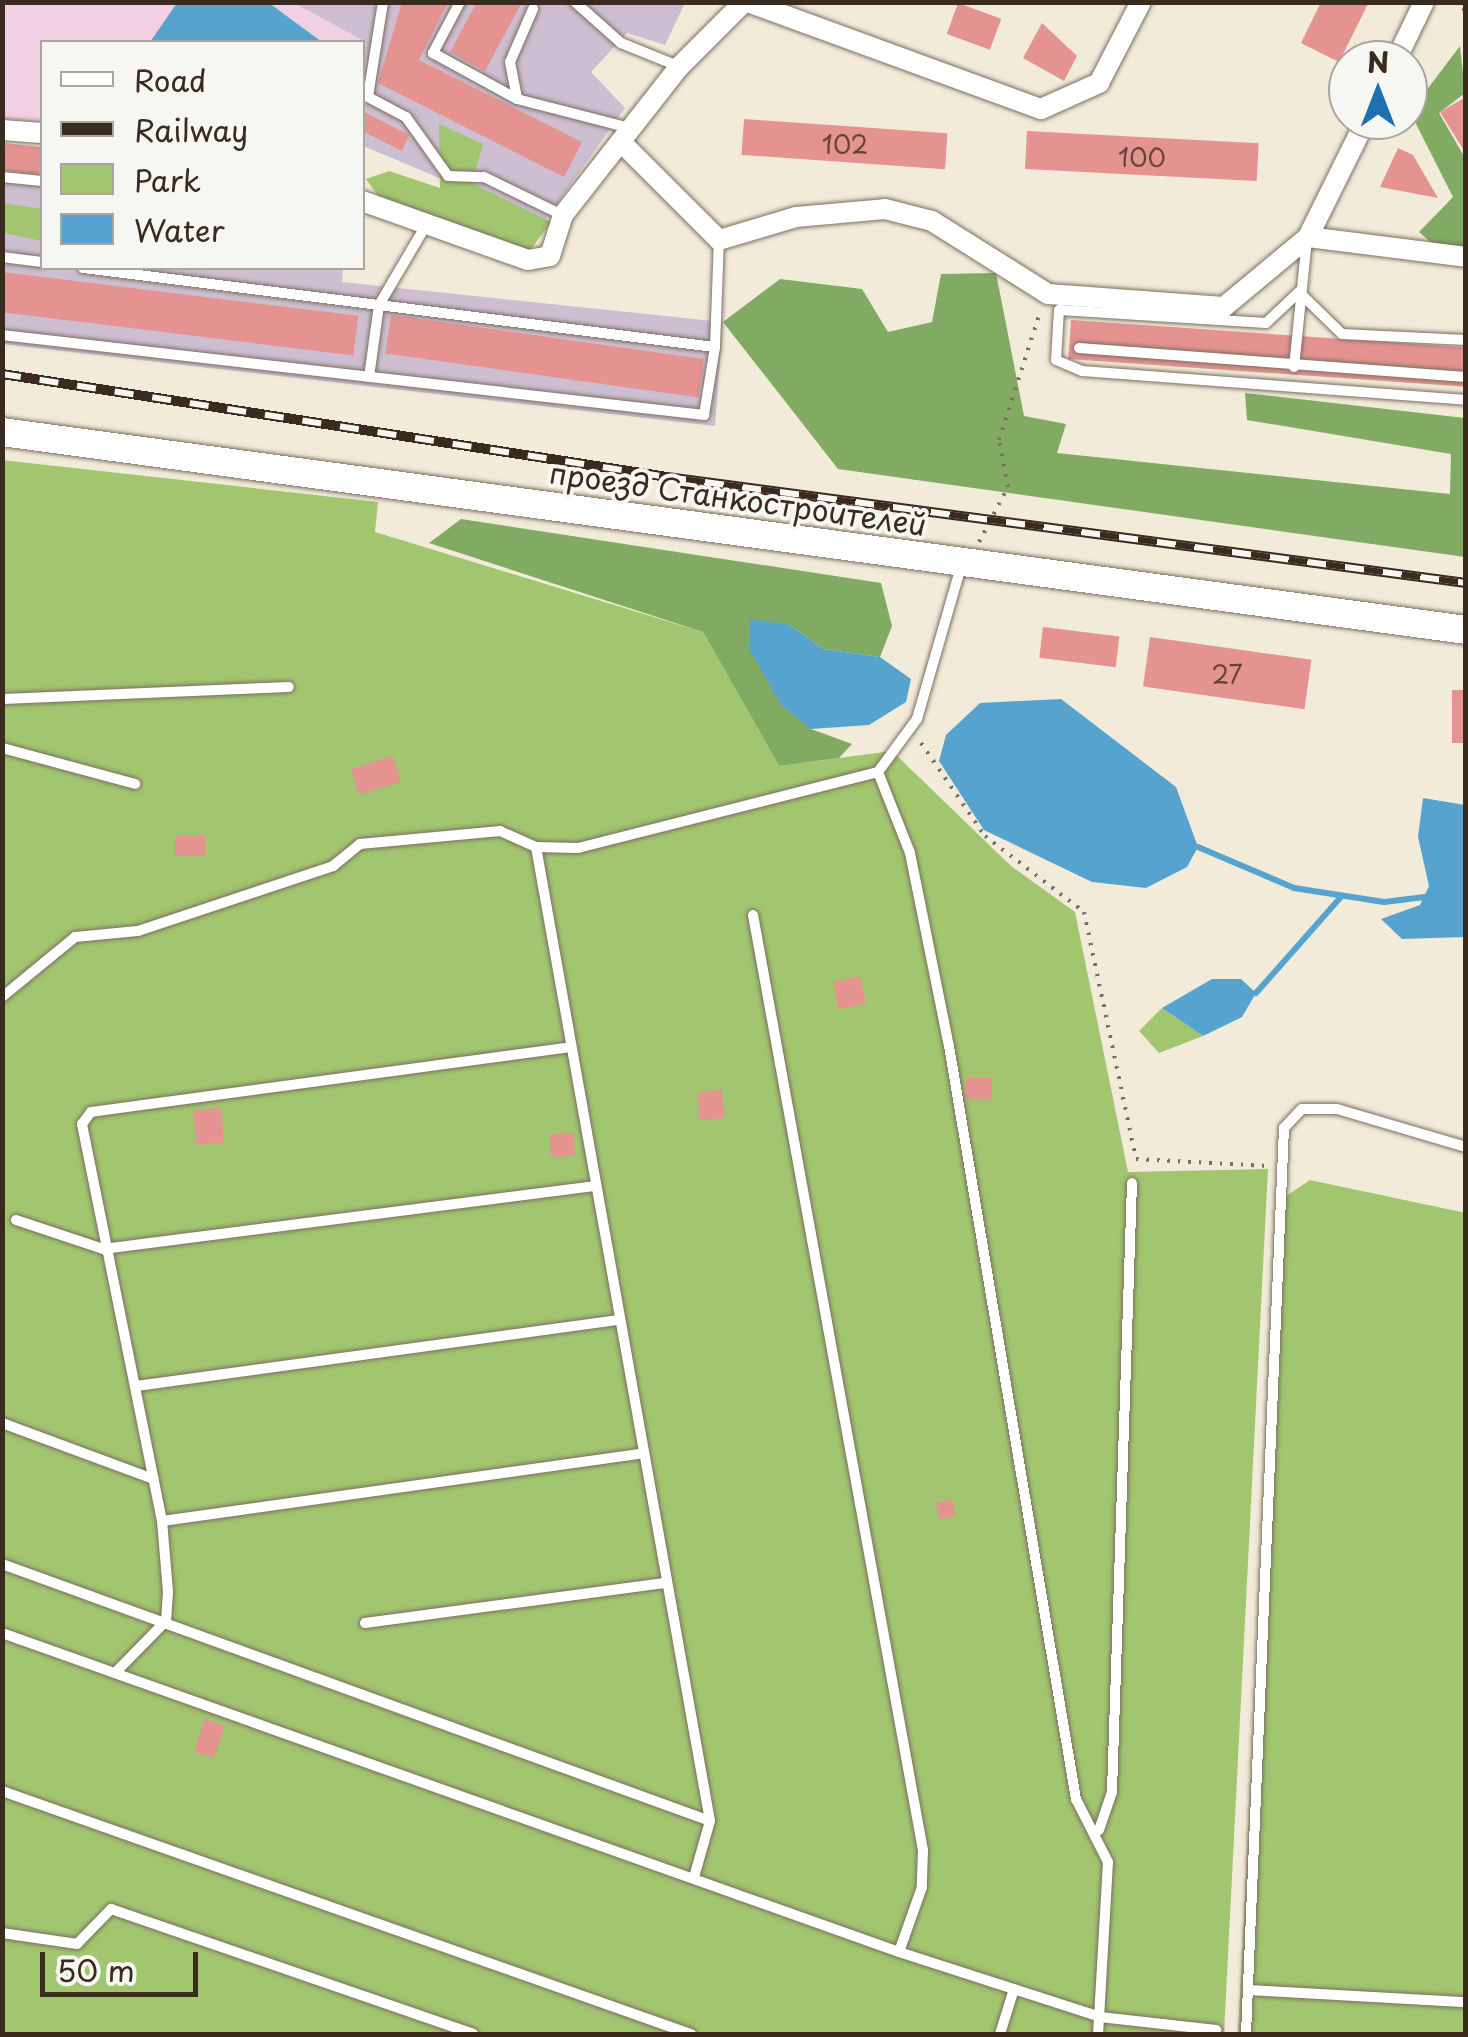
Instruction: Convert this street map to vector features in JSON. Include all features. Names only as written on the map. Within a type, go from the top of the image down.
[{"type":"main road","name":"проезд Станкостроителей","points":[[2,432],[1466,630]]},
{"type":"street","points":[[365,201],[425,227],[528,260],[550,256],[563,215],[679,67],[746,2],[1042,109],[1099,83],[1141,2]]},
{"type":"street","points":[[1406,40],[1424,2]]},
{"type":"street","points":[[2,130],[40,133]]},
{"type":"street","points":[[626,135],[719,240],[796,217],[885,209],[932,221],[1048,294],[1224,307],[1308,237],[1356,140]]},
{"type":"street","points":[[1308,237],[1466,256]]},
{"type":"lane","points":[[383,2],[368,98],[406,116],[448,176],[484,177],[563,215]]},
{"type":"lane","points":[[460,2],[433,53],[517,99],[626,135]]},
{"type":"lane","points":[[575,2],[621,43],[679,67]]},
{"type":"lane","points":[[517,99],[510,62],[532,8]]},
{"type":"lane","points":[[2,177],[40,181]]},
{"type":"lane","points":[[369,377],[379,305],[425,227]]},
{"type":"lane","points":[[1294,367],[1299,292],[1308,237]]},
{"type":"lane","points":[[2,335],[704,416],[714,347],[719,240]]},
{"type":"lane","points":[[2,257],[40,262]]},
{"type":"lane","points":[[99,270],[714,347]]},
{"type":"lane","points":[[1299,292],[1342,334],[1466,340]]},
{"type":"lane","points":[[1299,292],[1266,323],[1060,310],[1056,360],[1082,371],[1466,400]]},
{"type":"lane","points":[[1079,348],[1466,378]]},
{"type":"lane","points":[[2,997],[76,937],[138,931],[333,866],[360,844],[500,831],[536,848],[578,848],[878,772],[917,718],[962,562]]},
{"type":"lane","points":[[2,699],[288,687]]},
{"type":"lane","points":[[2,748],[134,784]]},
{"type":"lane","points":[[878,772],[910,853],[946,1027],[1076,1799],[1099,1830],[1108,1862],[1098,2034]]},
{"type":"lane","points":[[536,848],[566,1048],[710,1821],[694,1876]]},
{"type":"lane","points":[[753,915],[923,1850],[922,1888],[899,1952]]},
{"type":"lane","points":[[115,1673],[166,1621],[162,1521],[136,1386],[102,1249],[82,1124],[91,1112],[566,1048]]},
{"type":"lane","points":[[1246,2034],[1284,1128],[1302,1109],[1337,1109],[1466,1148]]},
{"type":"lane","points":[[1099,1830],[1112,1792],[1132,1183]]},
{"type":"lane","points":[[16,1220],[102,1249],[592,1186]]},
{"type":"lane","points":[[136,1386],[618,1320]]},
{"type":"lane","points":[[2,1423],[153,1479]]},
{"type":"lane","points":[[162,1521],[643,1454]]},
{"type":"lane","points":[[2,1564],[710,1821]]},
{"type":"lane","points":[[365,1623],[666,1583]]},
{"type":"lane","points":[[2,1633],[1014,1990],[1100,2017],[1216,2030]]},
{"type":"lane","points":[[2,1791],[691,2034]]},
{"type":"lane","points":[[2,1932],[77,1944],[111,1909],[473,2034]]},
{"type":"lane","points":[[1000,2034],[1014,1990]]},
{"type":"lane","points":[[1250,1990],[1466,2002]]},
{"type":"path","points":[[962,562],[995,523],[1008,487],[999,440],[1048,294]]},
{"type":"path","points":[[917,718],[940,782],[985,836],[1084,912],[1136,1159],[1276,1167],[1275,1182]]},
{"type":"shaded area","points":[[3,3],[294,3],[362,40],[40,40],[40,122],[3,118]]},
{"type":"shaded area","points":[[294,3],[685,3],[665,45],[627,33],[591,72],[625,108],[544,222],[365,147],[362,40]]},
{"type":"shaded area","points":[[3,143],[40,147],[40,270],[343,270],[342,282],[723,322],[715,426],[3,344]]},
{"type":"green space","points":[[1460,46],[1465,93],[1439,113],[1465,158],[1465,251],[1439,249],[1419,232],[1453,197],[1424,140],[1428,140],[1428,88]]},
{"type":"green space","points":[[439,124],[483,144],[472,183],[551,222],[529,252],[383,203],[366,179],[389,171],[440,188]]},
{"type":"green space","points":[[3,203],[40,209],[40,241],[3,233]]},
{"type":"green space","points":[[996,273],[1024,416],[1066,424],[1057,453],[1450,494],[1451,454],[1247,420],[1245,393],[1465,418],[1465,557],[838,469],[723,322],[780,279],[862,289],[888,332],[932,322],[941,274]]},
{"type":"green space","points":[[2,460],[378,502],[375,532],[703,632],[779,766],[892,751],[1011,866],[1075,912],[1128,1172],[1268,1169],[1224,2034],[3,2034]]},
{"type":"green space","points":[[461,519],[881,583],[892,626],[880,657],[823,649],[790,625],[811,729],[852,744],[839,758],[779,766],[703,632],[429,543]]},
{"type":"green space","points":[[1162,1008],[1203,1036],[1159,1053],[1139,1031]]},
{"type":"green space","points":[[1310,1180],[1466,1213],[1465,2034],[1238,2034],[1280,1200]]},
{"type":"water","points":[[177,3],[269,3],[319,40],[151,40]]},
{"type":"water","points":[[750,619],[790,625],[823,649],[880,657],[911,679],[906,702],[869,725],[811,729],[782,706],[749,649]]},
{"type":"water","points":[[1061,699],[1176,787],[1198,847],[1187,867],[1146,888],[1092,882],[984,830],[939,761],[946,735],[980,703]]},
{"type":"water","points":[[1423,798],[1465,805],[1465,937],[1402,939],[1381,919],[1420,905],[1429,886],[1418,837]]},
{"type":"water","points":[[1212,979],[1241,979],[1256,993],[1242,1017],[1203,1036],[1162,1008]]},
{"type":"building","points":[[402,2],[448,2],[419,60],[582,142],[564,177],[378,83]]},
{"type":"building","points":[[477,2],[522,2],[485,71],[450,52]]},
{"type":"building","points":[[1321,2],[1369,2],[1350,40],[1328,40],[1328,56],[1301,43]]},
{"type":"building","points":[[958,3],[1001,19],[990,50],[947,34]]},
{"type":"building","points":[[1042,23],[1077,56],[1064,81],[1023,58]]},
{"type":"building","points":[[1466,97],[1466,154],[1440,112]]},
{"type":"building","points":[[365,113],[409,135],[402,151],[365,132]]},
{"type":"building","points":[[744,119],[948,133],[945,169],[741,155]]},
{"type":"building","points":[[1027,131],[1259,143],[1257,181],[1025,169]]},
{"type":"building","points":[[2,143],[40,147],[39,174],[2,170]]},
{"type":"building","points":[[1398,148],[1413,155],[1438,198],[1380,187]]},
{"type":"building","points":[[2,272],[358,316],[353,355],[2,312]]},
{"type":"building","points":[[391,315],[704,359],[698,398],[386,354]]},
{"type":"building","points":[[1071,320],[1466,348],[1463,387],[1068,359]]},
{"type":"building","points":[[1043,627],[1119,636],[1116,667],[1039,658]]},
{"type":"building","points":[[1150,637],[1311,660],[1304,709],[1143,687]]},
{"type":"building","points":[[1452,690],[1466,690],[1466,743],[1452,743]]},
{"type":"building","points":[[393,756],[401,782],[359,795],[351,769]]},
{"type":"building","points":[[175,835],[205,835],[205,856],[175,856]]},
{"type":"building","points":[[860,976],[866,1003],[839,1010],[833,982]]},
{"type":"building","points":[[966,1078],[992,1078],[992,1100],[966,1100]]},
{"type":"building","points":[[722,1090],[725,1118],[700,1120],[697,1093]]},
{"type":"building","points":[[221,1108],[224,1143],[196,1145],[193,1110]]},
{"type":"building","points":[[574,1133],[575,1156],[551,1157],[550,1134]]},
{"type":"building","points":[[952,1499],[956,1516],[939,1519],[935,1503]]},
{"type":"building","points":[[205,1719],[225,1726],[214,1758],[194,1751]]},
{"type":"waterway","points":[[1198,847],[1294,888],[1384,902],[1425,897]]},
{"type":"waterway","points":[[1256,993],[1341,897]]},
{"type":"railway","points":[[2,374],[667,477],[1466,583]]}]
